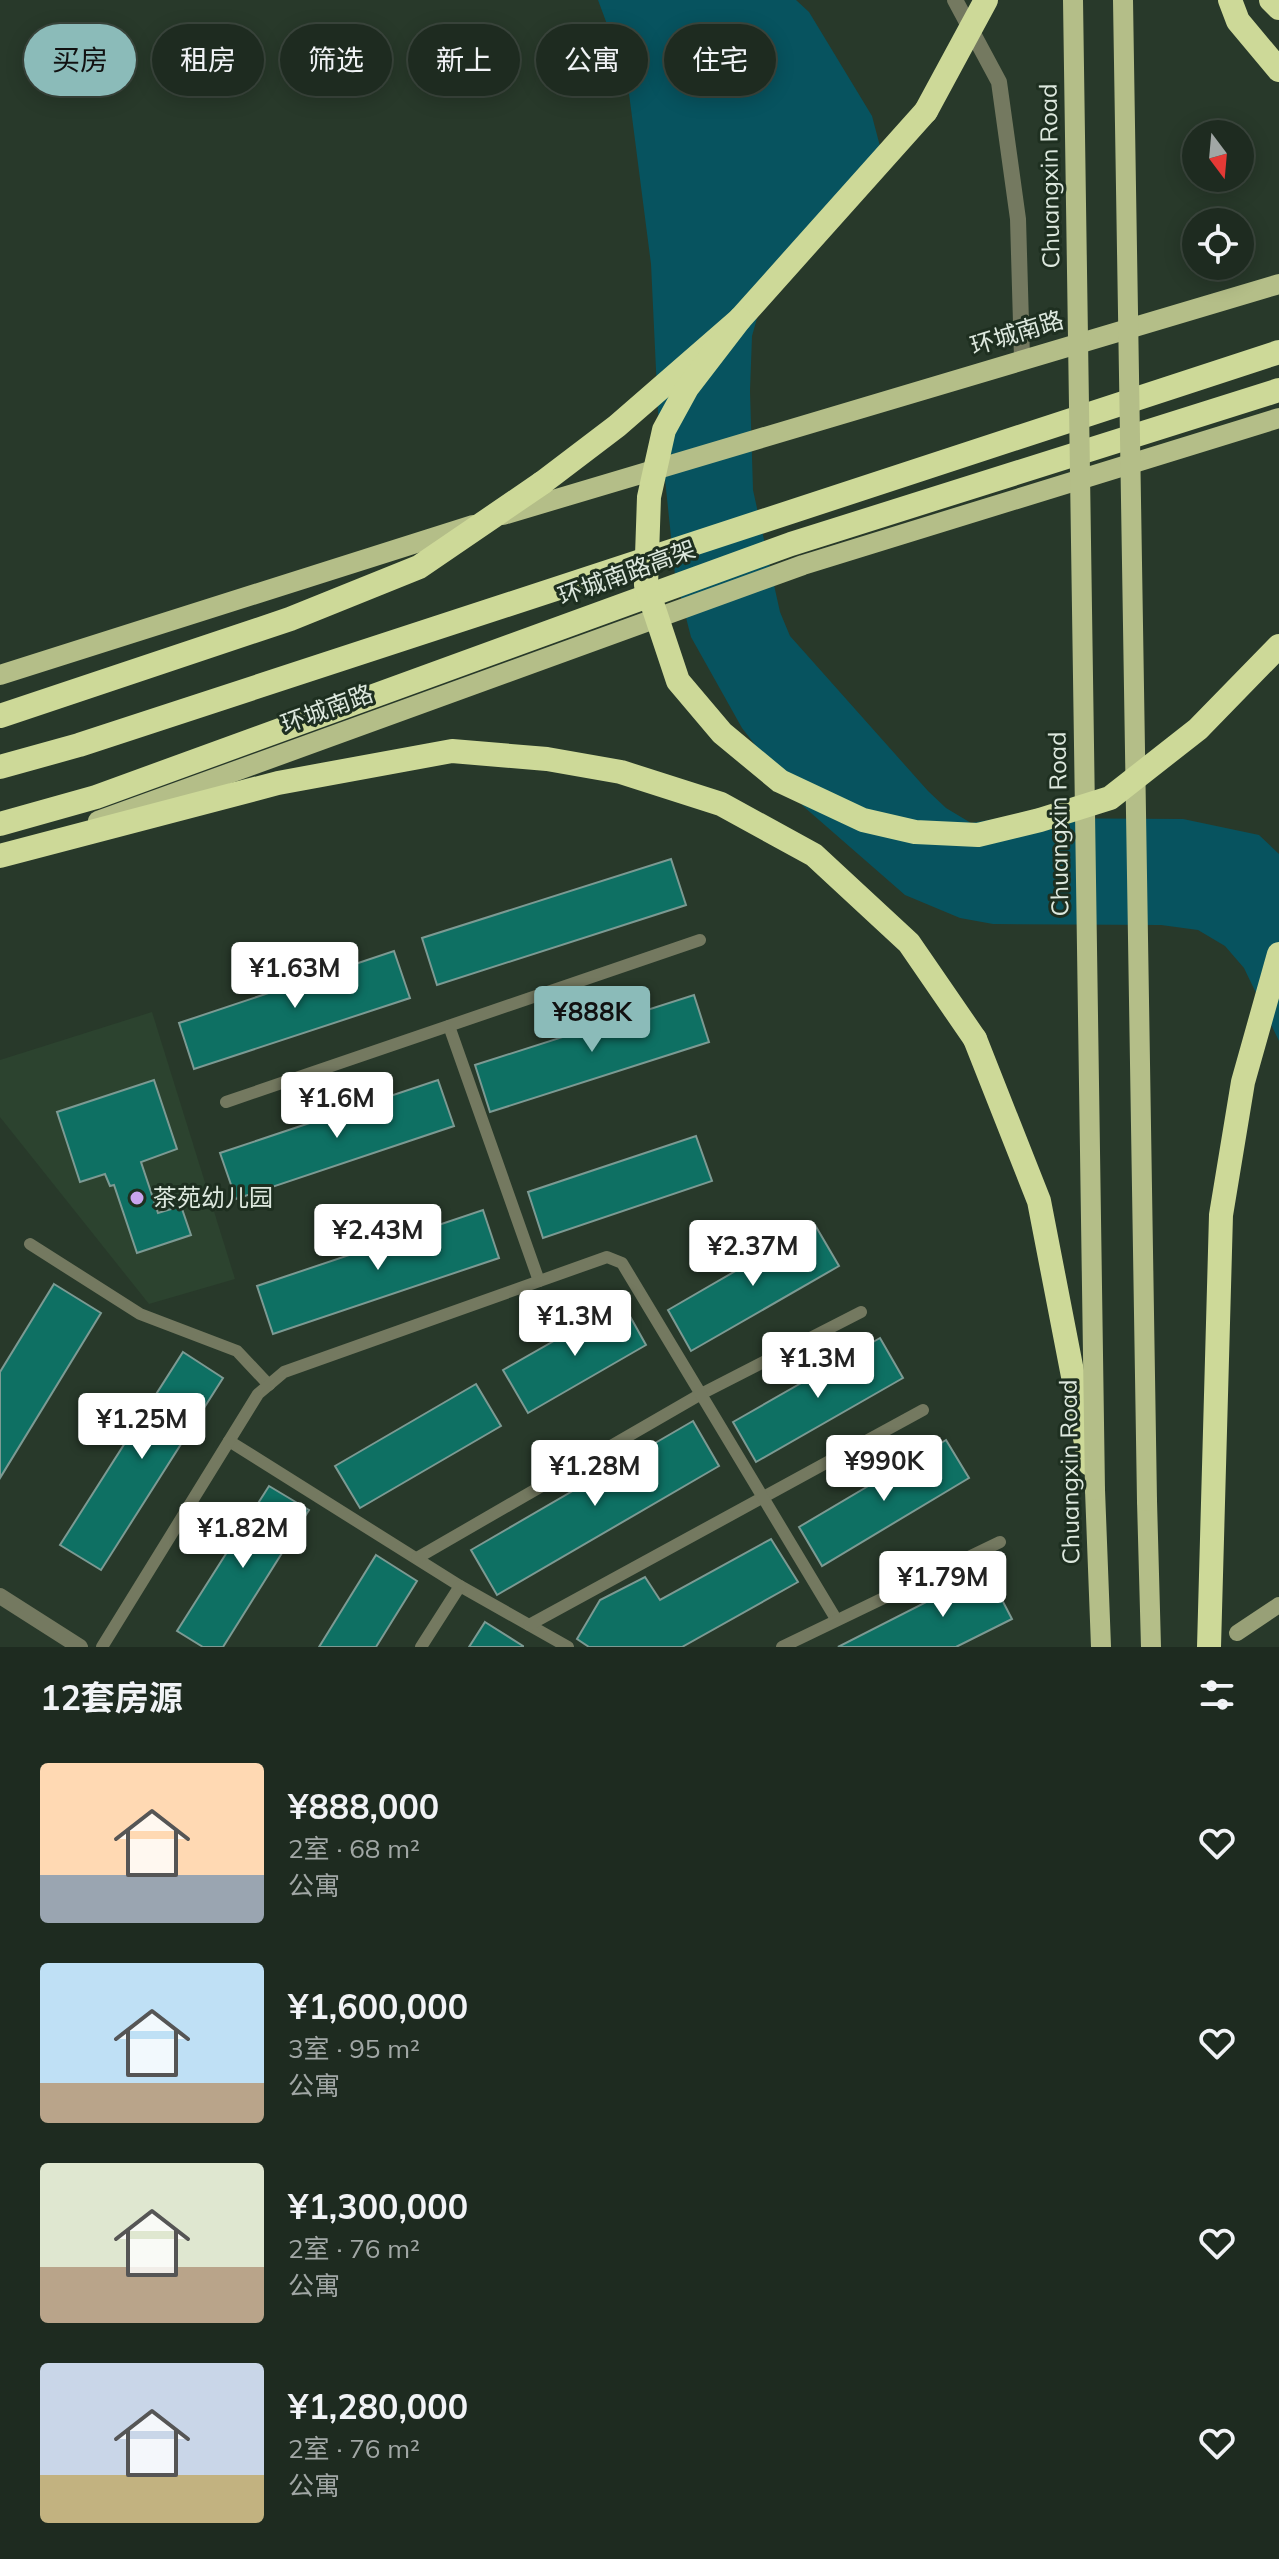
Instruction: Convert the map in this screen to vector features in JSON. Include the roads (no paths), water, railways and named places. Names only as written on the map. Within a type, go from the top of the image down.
[{"type":"highway","points":[[986,0],[926,111],[740,319],[687,388],[664,430],[649,497],[646,585],[678,681],[722,733],[780,781],[863,820],[915,832],[978,835],[1110,798],[1198,729],[1279,646]]},
{"type":"highway","points":[[1230,0],[1238,21],[1279,70]]},
{"type":"highway","points":[[1271,0],[1279,8]]},
{"type":"highway","points":[[0,716],[290,619],[419,567],[542,483],[617,426],[740,319]]},
{"type":"highway","name":"环城南路高架","points":[[0,767],[79,745],[1279,352]]},
{"type":"highway","name":"环城南路高架","points":[[0,824],[96,797],[791,544],[1279,390]]},
{"type":"highway","points":[[0,856],[278,783],[452,751],[547,759],[621,772],[721,804],[814,855],[909,943],[975,1039],[1039,1201],[1095,1490]]},
{"type":"highway","points":[[1209,1647],[1221,1215],[1243,1082],[1279,954]]},
{"type":"highway","points":[[1243,1082],[1279,1000]]},
{"type":"main road","name":"Chuangxin Road","points":[[1073,0],[1095,1490],[1101,1647]]},
{"type":"main road","points":[[1123,0],[1151,1647]]},
{"type":"main road","name":"环城南路","points":[[0,675],[623,477],[771,436],[1022,358],[1279,284]]},
{"type":"main road","name":"环城南路","points":[[0,856],[671,610],[803,565],[1279,418]]},
{"type":"street","points":[[955,0],[999,82],[1018,219],[1022,358]]},
{"type":"street","points":[[0,1596],[80,1647]]},
{"type":"street","points":[[1237,1633],[1279,1605]]},
{"type":"lane","points":[[226,1102],[700,940]]},
{"type":"lane","points":[[449,1026],[539,1281]]},
{"type":"lane","points":[[30,1244],[140,1314],[237,1351],[269,1385]]},
{"type":"lane","points":[[102,1647],[258,1394],[284,1372],[607,1257],[622,1263],[836,1619]]},
{"type":"lane","points":[[417,1558],[701,1394],[861,1312]]},
{"type":"lane","points":[[529,1625],[923,1410]]},
{"type":"lane","points":[[229,1441],[460,1586],[568,1647]]},
{"type":"lane","points":[[782,1647],[836,1619],[862,1612],[1000,1542]]},
{"type":"lane","points":[[421,1647],[460,1586]]},
{"type":"water","points":[[598,0],[796,0],[809,12],[872,116],[881,150],[770,272],[752,336],[753,490],[780,612],[790,636],[928,791],[946,808],[971,823],[1000,818],[1183,819],[1259,835],[1279,854],[1279,1041],[1244,968],[1225,946],[1198,930],[1161,925],[993,924],[960,918],[905,895],[803,806],[742,728],[691,637],[675,575],[658,412],[651,264],[629,96],[648,96],[648,24],[607,24]]},
{"type":"place","name":"茶苑幼儿园","points":[[137,1198]]}]
